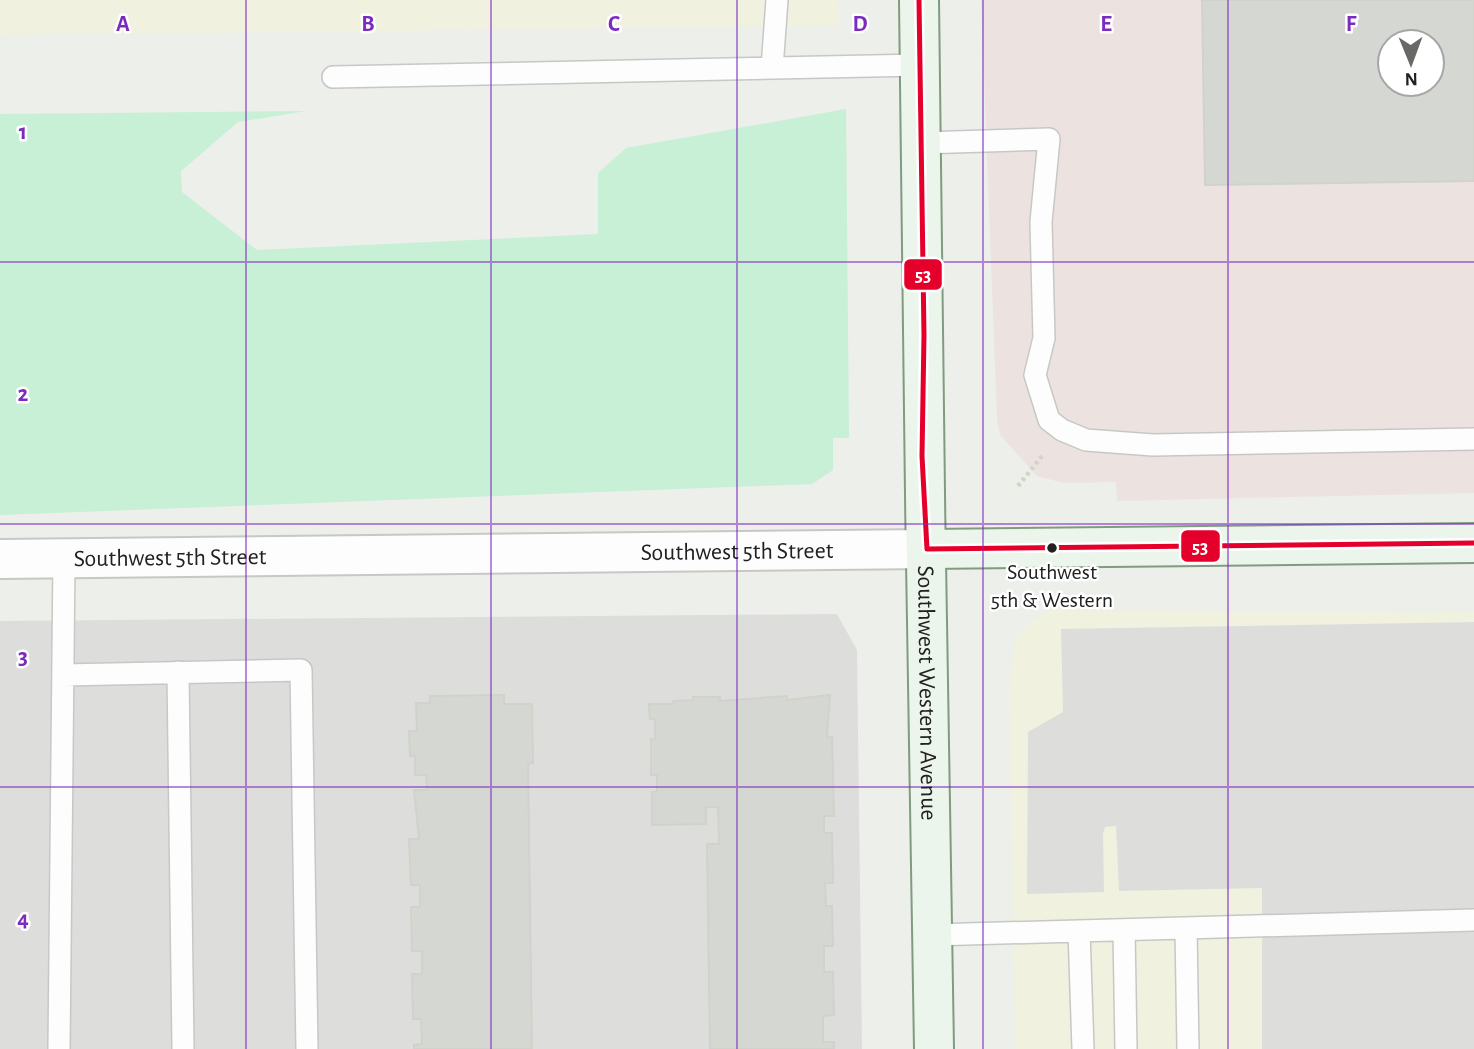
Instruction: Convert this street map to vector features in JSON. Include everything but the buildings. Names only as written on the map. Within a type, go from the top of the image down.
[{"type":"main road","name":"Southwest Western Avenue","points":[[919,0],[922,456],[927,549],[934,1049]]},
{"type":"main road","name":"Southwest 5th Street","points":[[927,549],[1474,543]]},
{"type":"street","name":"Southwest 5th Street","points":[[0,559],[927,549]]},
{"type":"lane","points":[[772,68],[777,0]]},
{"type":"lane","points":[[333,77],[920,65]]},
{"type":"lane","points":[[921,143],[1048,139],[1041,222],[1044,338],[1035,375],[1049,420],[1062,430],[1086,440],[1153,446],[1474,439]]},
{"type":"lane","points":[[59,1049],[64,558]]},
{"type":"lane","points":[[63,675],[301,670],[307,1049]]},
{"type":"lane","points":[[178,673],[183,1049]]},
{"type":"lane","points":[[932,935],[1474,920]]},
{"type":"lane","points":[[1186,928],[1190,1048]]},
{"type":"lane","points":[[1124,930],[1127,1048]]},
{"type":"lane","points":[[1079,931],[1083,1049]]},
{"type":"path","points":[[1018,486],[1062,430]]},
{"type":"shaded area","points":[[0,0],[838,0],[839,26],[0,35]]},
{"type":"shaded area","points":[[981,0],[1474,0],[1474,493],[1117,501],[1116,482],[1064,483],[1037,476],[1000,435],[997,419]]},
{"type":"shaded area","points":[[1051,610],[1474,612],[1474,1049],[1015,1049],[1009,691],[1014,639],[1031,622]]},
{"type":"shaded area","points":[[837,614],[857,650],[862,1049],[0,1049],[0,621]]},
{"type":"shaded area","points":[[1474,622],[1474,1049],[1262,1049],[1262,888],[1119,891],[1116,826],[1105,827],[1103,833],[1104,892],[1027,894],[1028,732],[1063,712],[1061,629]]},
{"type":"green space","points":[[846,109],[849,438],[833,438],[833,470],[812,484],[0,515],[0,114],[306,111],[238,122],[181,171],[182,192],[257,250],[598,234],[598,173],[626,148]]},
{"type":"transit line","name":"53","points":[[919,0],[924,335],[922,456],[927,549]]},
{"type":"transit line","name":"53","points":[[927,549],[1474,543]]},
{"type":"place","name":"Southwest 5th & Western","points":[[1052,548]]}]
